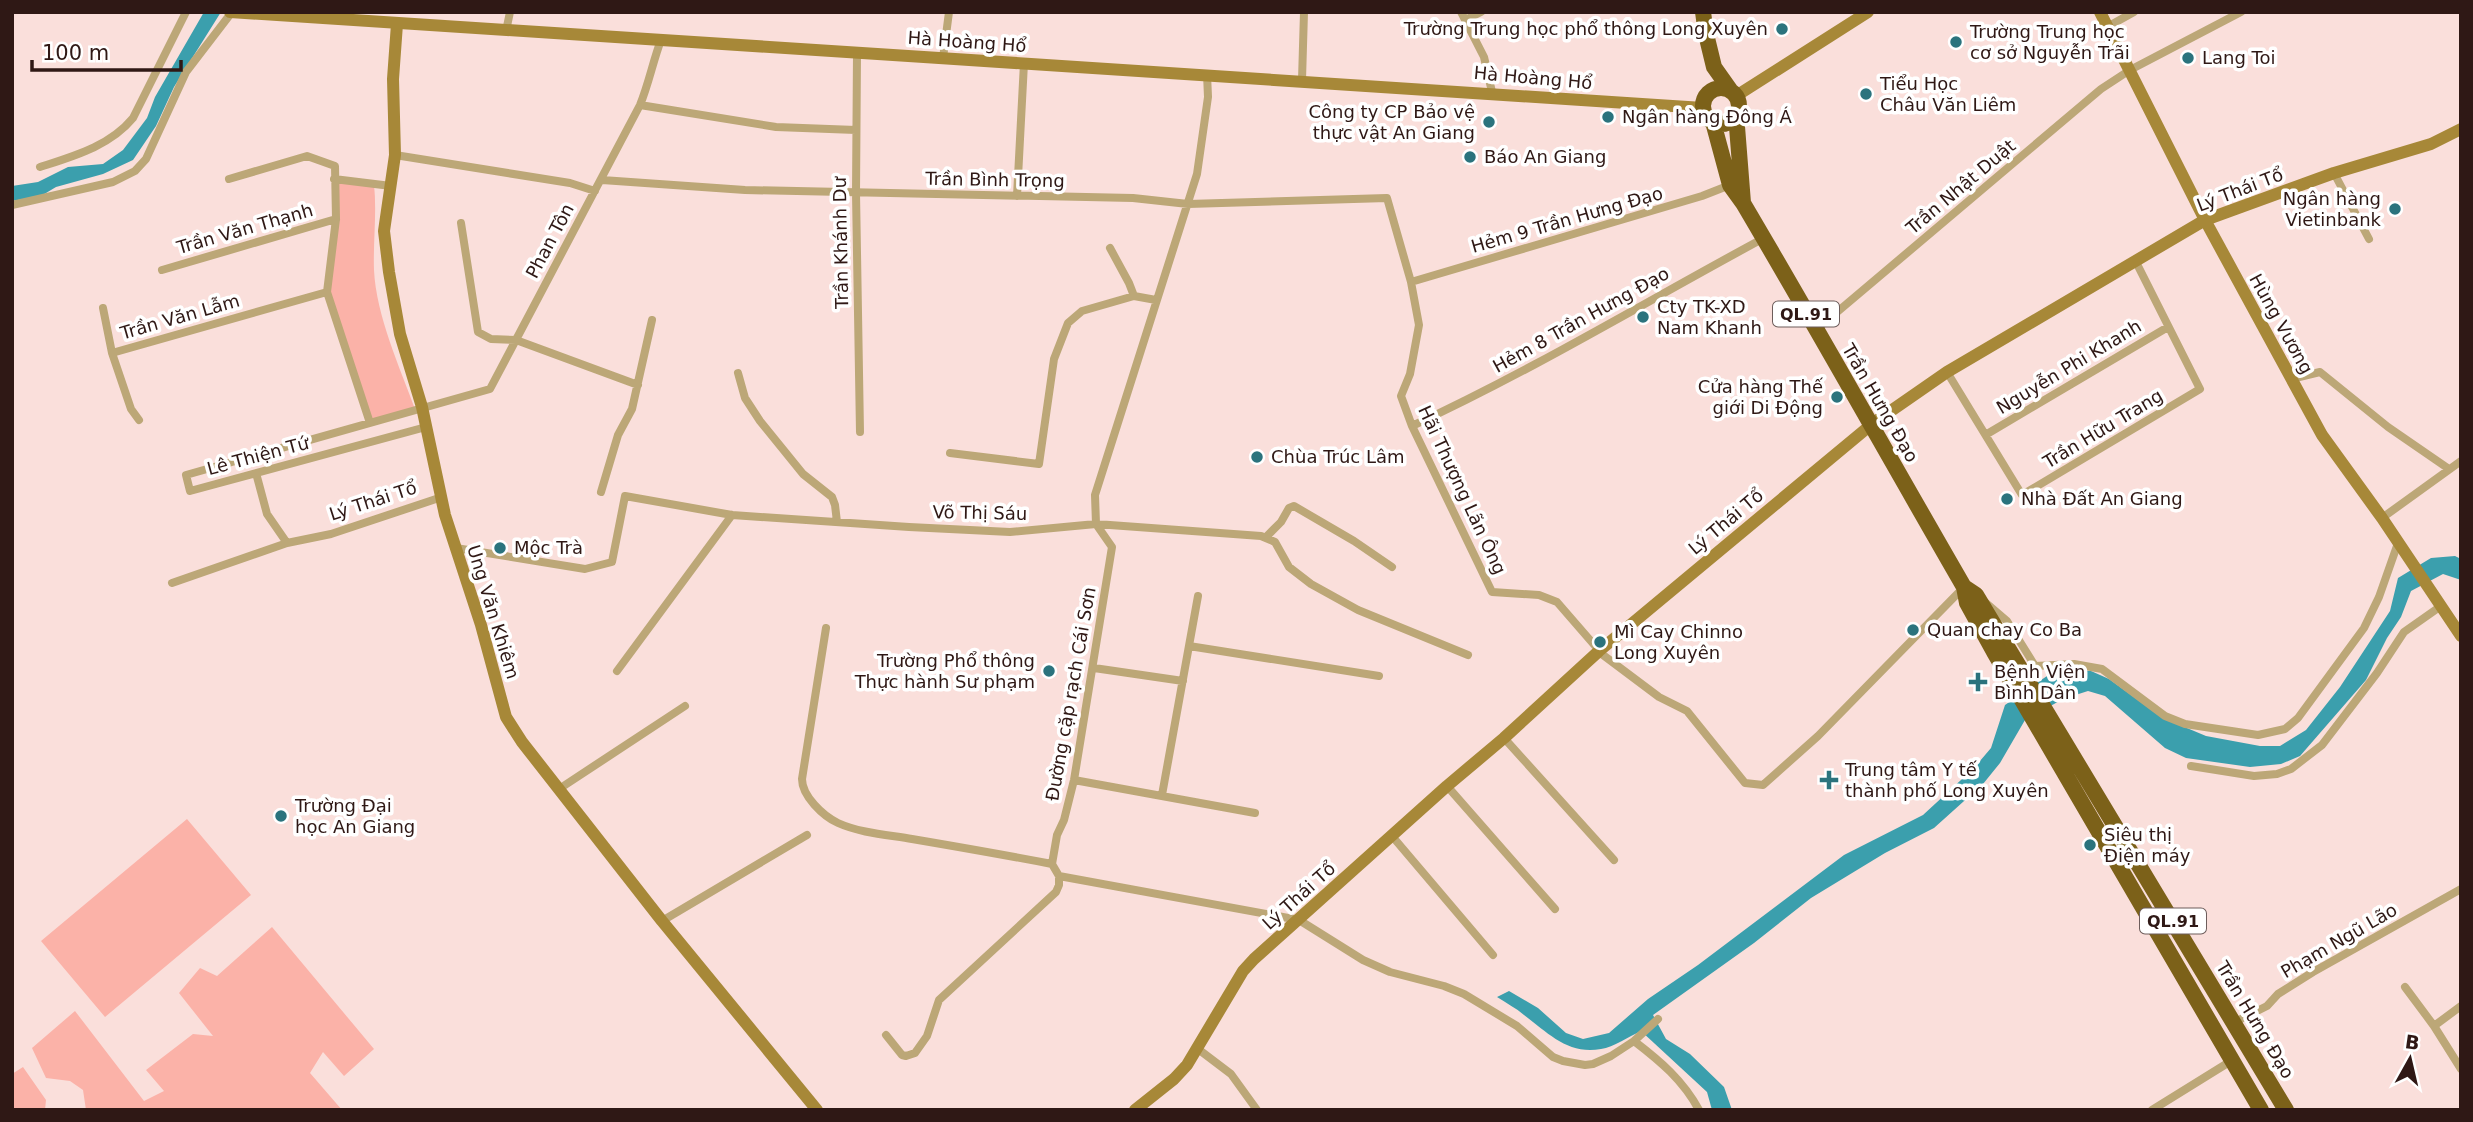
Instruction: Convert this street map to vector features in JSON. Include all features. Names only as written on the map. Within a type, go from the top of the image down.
[{"type":"highway","points":[[1703,12],[1714,67],[1738,102],[1736,114],[1726,123],[1713,122],[1704,114],[1703,12]]},
{"type":"highway","points":[[1704,102],[1720,88],[1734,94]]},
{"type":"highway","name":"Trần Hưng Đạo","points":[[1736,114],[1743,203]]},
{"type":"highway","name":"Trần Hưng Đạo","points":[[1713,122],[1730,185],[1970,591],[2013,655],[2286,1110]]},
{"type":"highway","name":"Trần Hưng Đạo","points":[[1970,591],[1967,603],[2216,1032]]},
{"type":"highway","points":[[2216,1032],[2235,1022]]},
{"type":"highway","name":"QL.91","points":[[2216,1032],[2261,1110]]},
{"type":"street","points":[[40,167],[86,152],[126,126],[133,118],[186,12]]},
{"type":"street","points":[[12,205],[113,182],[135,172],[153,146],[186,72],[231,12]]},
{"type":"street","name":"Hà Hoàng Hổ","points":[[231,12],[857,54],[1704,102]]},
{"type":"street","points":[[506,31],[510,12]]},
{"type":"street","points":[[943,58],[949,12]]},
{"type":"street","points":[[1301,80],[1304,12]]},
{"type":"street","points":[[1481,12],[1463,16],[1484,57],[1492,92]]},
{"type":"street","points":[[1734,94],[1868,12]]},
{"type":"street","name":"Hùng Vương","points":[[2100,12],[2205,220],[2322,435],[2461,636]]},
{"type":"street","points":[[2107,27],[2134,12]]},
{"type":"street","name":"Trần Nhật Duật","points":[[1816,331],[2101,89],[2130,70],[2241,12]]},
{"type":"street","name":"Ung Văn Khiêm","points":[[397,24],[393,79],[395,155],[384,231],[389,272],[400,334],[422,407],[442,497],[506,717],[522,742],[662,920],[817,1110]]},
{"type":"street","name":"Phan Tôn","points":[[422,407],[490,389],[640,105],[652,77],[654,59],[661,40]]},
{"type":"street","name":"Trần Khánh Dư","points":[[857,54],[856,193],[860,432]]},
{"type":"street","points":[[1017,196],[1024,63]]},
{"type":"street","points":[[1096,524],[1095,495],[1197,174],[1208,97],[1207,74]]},
{"type":"street","points":[[640,105],[776,127],[856,130]]},
{"type":"street","name":"Lý Thái Tổ","points":[[1135,1110],[1174,1079],[1198,1049],[1243,971],[1600,651],[1872,424],[1947,372],[2205,220],[2334,173],[2431,144],[2461,129]]},
{"type":"street","points":[[395,155],[570,183],[595,191]]},
{"type":"street","points":[[229,179],[307,156],[335,166],[336,219],[327,292],[370,423]]},
{"type":"street","points":[[2334,173],[2369,239]]},
{"type":"street","points":[[334,179],[391,186]]},
{"type":"street","name":"Trần Bình Trọng","points":[[601,180],[745,190],[1133,198],[1188,204],[1387,198]]},
{"type":"street","name":"Hẻm 9 Trần Hưng Đạo","points":[[1411,282],[1689,200],[1730,185]]},
{"type":"street","name":"Hãi Thượng Lãn Ông","points":[[1387,198],[1411,282],[1419,325],[1410,374],[1401,396],[1412,426],[1492,592],[1539,595],[1557,602],[1600,651],[1659,697],[1687,712],[1745,783],[1763,785],[1970,591]]},
{"type":"street","name":"Trần Văn Thạnh","points":[[162,270],[336,219]]},
{"type":"street","points":[[461,223],[478,332],[483,337],[516,340],[638,385]]},
{"type":"street","name":"Hẻm 8 Trần Hưng Đạo","points":[[1412,426],[1469,400],[1764,239]]},
{"type":"street","points":[[1110,248],[1134,296]]},
{"type":"street","points":[[2136,261],[2168,327]]},
{"type":"street","name":"Trần Văn Lẫm","points":[[139,419],[131,409],[112,353],[327,292]]},
{"type":"street","points":[[950,453],[1040,464],[1054,359],[1068,323],[1083,311],[1134,296],[1156,300]]},
{"type":"street","points":[[103,309],[112,353]]},
{"type":"street","points":[[601,492],[618,435],[632,409],[652,320]]},
{"type":"street","name":"Trần Hữu Trang","points":[[1987,434],[2022,495],[2200,390],[2168,327]]},
{"type":"street","name":"Nguyễn Phi Khanh","points":[[1987,434],[2168,327]]},
{"type":"street","points":[[1947,372],[1987,434]]},
{"type":"street","points":[[2291,379],[2320,372],[2388,427],[2449,469]]},
{"type":"street","points":[[738,373],[745,398],[760,421],[803,474],[832,497],[837,522]]},
{"type":"street","name":"Lê Thiện Tứ","points":[[422,407],[186,475],[190,491],[426,427]]},
{"type":"street","points":[[2382,519],[2461,461]]},
{"type":"street","points":[[256,473],[267,514],[287,543]]},
{"type":"street","name":"Võ Thị Sáu","points":[[456,548],[585,569],[612,562],[625,496],[732,516],[1010,532],[1096,524],[1266,537]]},
{"type":"street","name":"Lý Thái Tổ","points":[[172,583],[287,543],[331,534],[442,497]]},
{"type":"street","points":[[1392,568],[1354,541],[1294,506],[1289,508],[1281,522],[1266,537],[1275,542],[1289,567],[1311,584],[1358,610],[1468,655]]},
{"type":"street","points":[[617,671],[732,516]]},
{"type":"street","name":"Đường cặp rạch Cái Sơn","points":[[1052,864],[1056,835],[1064,820],[1074,780],[1112,547],[1096,524]]},
{"type":"street","points":[[1970,591],[2007,621],[2035,666],[2074,664],[2096,667],[2174,720],[2244,734],[2271,733],[2285,729],[2298,718],[2364,628],[2400,545]]},
{"type":"street","points":[[1163,795],[1198,596]]},
{"type":"street","points":[[2191,766],[2254,776],[2277,775],[2291,769],[2322,745],[2377,673],[2404,632],[2440,604]]},
{"type":"street","points":[[826,628],[802,779],[809,798],[831,818],[844,825],[1052,864],[1059,876],[1056,892],[939,1000],[927,1035],[915,1053],[902,1055],[886,1035]]},
{"type":"street","points":[[1189,646],[1379,676]]},
{"type":"street","points":[[1094,667],[1183,681]]},
{"type":"street","points":[[559,789],[685,706]]},
{"type":"street","points":[[1504,738],[1614,860]]},
{"type":"street","points":[[1074,780],[1255,813]]},
{"type":"street","points":[[1447,786],[1555,909]]},
{"type":"street","points":[[662,920],[807,835]]},
{"type":"street","points":[[1392,836],[1493,955]]},
{"type":"street","points":[[1059,876],[1299,920],[1363,960],[1464,994],[1517,1026],[1553,1057],[1563,1061],[1593,1064],[1611,1056],[1658,1020]]},
{"type":"street","name":"Phạm Ngũ Lão","points":[[2235,1022],[2267,1006],[2277,994],[2313,972],[2461,888]]},
{"type":"street","points":[[2405,987],[2461,1069]]},
{"type":"street","points":[[2434,1026],[2461,1006]]},
{"type":"street","points":[[1636,1039],[1684,1086],[1699,1110]]},
{"type":"street","points":[[1198,1049],[1231,1074],[1257,1110]]},
{"type":"street","points":[[2152,1110],[2231,1061]]},
{"type":"shaded area","points":[[334,179],[374,184],[374,270],[379,305],[415,409],[370,423],[327,292],[336,219]]},
{"type":"shaded area","points":[[187,819],[251,895],[105,1017],[41,941]]},
{"type":"shaded area","points":[[272,927],[374,1049],[344,1076],[323,1052],[310,1073],[342,1110],[86,1110],[83,1090],[70,1081],[46,1078],[32,1048],[75,1011],[144,1101],[164,1091],[146,1070],[193,1034],[213,1036],[179,993],[200,968],[217,976]]},
{"type":"shaded area","points":[[23,1067],[46,1100],[45,1110],[12,1110],[12,1074]]},
{"type":"water","points":[[204,12],[221,12],[174,87],[156,126],[133,160],[103,174],[56,187],[41,196],[12,201],[12,186],[38,182],[68,167],[103,164],[123,150],[147,118],[155,97]]},
{"type":"water","points":[[2455,556],[2461,559],[2461,580],[2443,574],[2411,591],[2401,617],[2366,680],[2300,756],[2281,764],[2250,767],[2186,758],[2165,748],[2105,696],[2088,691],[2063,699],[2025,720],[2000,763],[1983,784],[1934,828],[1885,853],[1811,898],[1754,943],[1653,1015],[1666,1039],[1690,1054],[1724,1087],[1732,1110],[1712,1110],[1707,1092],[1641,1031],[1606,1048],[1578,1049],[1559,1041],[1497,997],[1509,991],[1538,1008],[1566,1033],[1583,1039],[1609,1033],[1648,999],[1698,965],[1844,855],[1923,815],[1974,768],[1991,748],[2005,705],[2047,676],[2070,669],[2091,671],[2109,679],[2163,718],[2206,736],[2260,746],[2280,746],[2306,730],[2340,687],[2390,611],[2398,578],[2431,558]]},
{"type":"place","name":"Trường Trung học phổ thông Long Xuyên","points":[[1782,29]]},
{"type":"place","name":"Trường Trung học cơ sở Nguyễn Trãi","points":[[1956,42]]},
{"type":"place","name":"Lang Toi","points":[[2188,58]]},
{"type":"place","name":"Tiểu Học Châu Văn Liêm","points":[[1866,94]]},
{"type":"place","name":"Ngân hàng Đông Á","points":[[1608,117]]},
{"type":"place","name":"Công ty CP Bảo vệ thực vật An Giang","points":[[1489,122]]},
{"type":"place","name":"Báo An Giang","points":[[1470,157]]},
{"type":"place","name":"Ngân hàng Vietinbank","points":[[2395,209]]},
{"type":"place","name":"Cty TK-XD Nam Khanh","points":[[1643,317]]},
{"type":"place","name":"Cửa hàng Thế giới Di Động","points":[[1837,397]]},
{"type":"place","name":"Chùa Trúc Lâm","points":[[1257,457]]},
{"type":"place","name":"Nhà Đất An Giang","points":[[2007,499]]},
{"type":"place","name":"Mộc Trà","points":[[500,548]]},
{"type":"place","name":"Quan chay Co Ba","points":[[1913,630]]},
{"type":"place","name":"Mì Cay Chinno Long Xuyên","points":[[1600,642]]},
{"type":"place","name":"Trường Phổ thông Thực hành Sư phạm","points":[[1049,671]]},
{"type":"place","name":"Bệnh Viện Bình Dân","points":[[1978,682]]},
{"type":"place","name":"Trung tâm Y tế thành phố Long Xuyên","points":[[1829,780]]},
{"type":"place","name":"Trường Đại học An Giang","points":[[281,816]]},
{"type":"place","name":"Siêu thị Điện máy","points":[[2090,845]]}]
